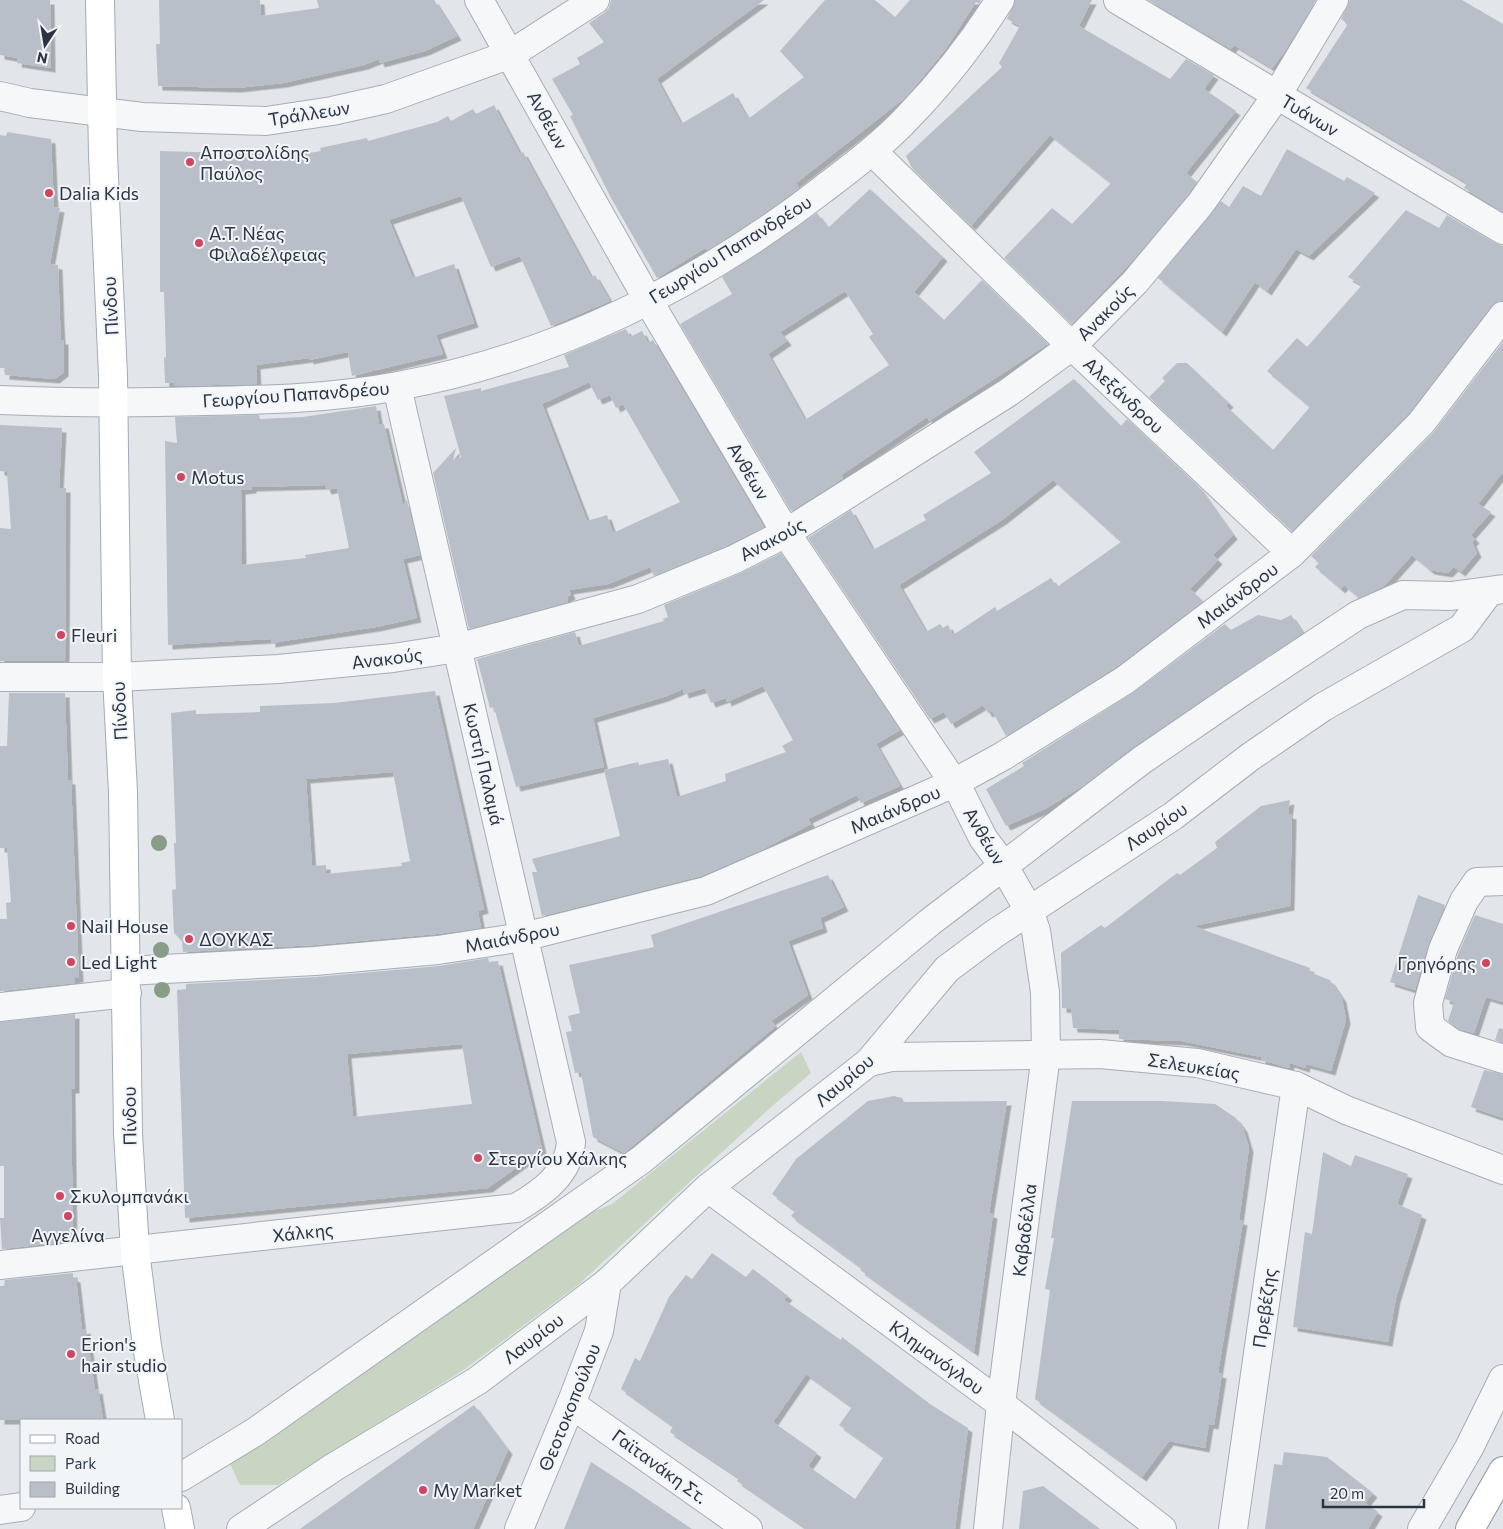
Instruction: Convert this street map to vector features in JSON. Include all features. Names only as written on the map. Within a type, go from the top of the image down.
[{"type":"main road","name":"Πίνδου","points":[[100,0],[102,113],[114,402],[117,677],[123,792],[128,1133],[135,1251],[147,1346],[160,1419]]},
{"type":"main road","points":[[1470,1529],[1503,1471]]},
{"type":"main road","points":[[176,1509],[180,1529]]},
{"type":"street","name":"Ανθέων","points":[[479,0],[511,54],[648,302],[786,533],[952,784],[960,792],[983,838],[1003,865],[1032,920]]},
{"type":"street","name":"Τράλλεων","points":[[0,96],[102,113],[142,117],[266,121],[313,114],[386,100],[511,54],[595,0]]},
{"type":"street","name":"Γεωργίου Παπανδρέου","points":[[0,400],[114,402],[242,400],[339,395],[397,386],[443,376],[582,333],[648,302],[787,217],[872,152],[909,116],[974,40],[1000,0]]},
{"type":"street","name":"Τυάνων","points":[[1118,0],[1503,230]]},
{"type":"street","name":"Ανακούς","points":[[0,677],[117,677],[278,669],[393,658],[457,648],[638,600],[735,559],[786,533],[1009,392],[1072,346],[1135,282],[1201,203],[1277,95],[1334,0]]},
{"type":"street","name":"Αλεξάνδρου","points":[[872,152],[1072,346],[1292,553]]},
{"type":"street","name":"Μαιάνδρου","points":[[0,1007],[127,982],[315,961],[438,950],[523,937],[706,891],[952,784],[1003,756],[1124,680],[1292,553],[1421,423],[1503,316]]},
{"type":"street","name":"Κωστή Παλαμά","points":[[397,386],[571,1142]]},
{"type":"street","name":"Λαυρίου","points":[[1003,865],[1142,760],[1358,615],[1402,594],[1452,596],[1496,591]]},
{"type":"street","name":"Λαυρίου","points":[[242,1529],[334,1467],[477,1381],[607,1283],[708,1188],[869,1062],[947,969],[1032,920],[1250,757],[1323,707],[1462,628],[1496,591]]},
{"type":"street","points":[[182,1476],[255,1432],[641,1160],[810,1018],[1003,865]]},
{"type":"street","points":[[1503,881],[1477,882],[1464,901],[1443,949],[1428,1003],[1430,1027],[1452,1043],[1503,1059]]},
{"type":"street","name":"Καβαδέλλα","points":[[988,1529],[1001,1404],[1046,1054],[1045,992],[1032,920]]},
{"type":"street","name":"Σελευκείας","points":[[869,1062],[891,1057],[1100,1054],[1197,1063],[1296,1086],[1346,1110],[1503,1170]]},
{"type":"street","name":"Πρεβέζης","points":[[1233,1529],[1296,1086]]},
{"type":"street","name":"Χάλκης","points":[[0,1265],[516,1208],[544,1192],[560,1172],[570,1155],[571,1142]]},
{"type":"street","name":"Κλημανόγλου","points":[[708,1188],[1001,1404],[1162,1529]]},
{"type":"street","name":"Θεοτοκοπούλου","points":[[519,1529],[572,1404],[599,1331],[607,1283]]},
{"type":"street","points":[[1422,1529],[1469,1448],[1503,1379]]},
{"type":"street","name":"Γαϊτανάκη Στ.","points":[[572,1404],[748,1529]]},
{"type":"street","points":[[0,1510],[20,1507]]},
{"type":"green space","points":[[801,1052],[811,1073],[770,1108],[578,1285],[462,1371],[278,1485],[240,1485],[221,1445],[522,1241],[612,1204]]},
{"type":"building","points":[[0,0],[50,0],[51,68],[17,63],[18,58],[0,55]]},
{"type":"building","points":[[159,0],[260,0],[261,16],[319,8],[317,0],[434,0],[457,36],[425,51],[380,63],[379,59],[364,65],[283,83],[237,88],[158,86],[156,44],[160,44]]},
{"type":"building","points":[[611,0],[764,0],[657,79],[681,124],[733,93],[748,119],[804,77],[780,51],[825,0],[875,0],[895,17],[910,0],[981,0],[979,4],[976,2],[945,50],[906,97],[796,183],[799,188],[766,212],[717,244],[707,250],[705,248],[657,278],[611,198],[570,116],[573,115],[552,79],[580,64],[577,58],[604,42],[589,23],[609,8]]},
{"type":"building","points":[[1015,0],[1092,0],[1079,26],[1170,79],[1186,59],[1214,75],[1204,89],[1236,111],[1186,173],[1197,182],[1189,193],[1135,258],[1072,324],[1004,258],[1052,208],[1072,224],[1111,183],[1050,135],[971,226],[912,168],[906,156],[1002,67],[999,63],[1020,26],[1007,19]]},
{"type":"building","points":[[1148,0],[1316,0],[1285,51],[1272,68],[1234,45],[1231,49]]},
{"type":"building","points":[[1350,0],[1462,0],[1503,24],[1503,212],[1464,188],[1467,183],[1306,88],[1348,24],[1341,19]]},
{"type":"building","points":[[494,105],[520,154],[523,152],[591,277],[595,275],[610,301],[551,326],[520,256],[491,267],[461,196],[389,220],[413,278],[454,264],[474,323],[436,335],[443,354],[352,376],[348,352],[309,360],[309,358],[256,365],[257,384],[174,386],[174,383],[165,383],[164,292],[160,292],[160,151],[265,154],[265,160],[321,151],[320,148],[367,138],[368,141],[437,122],[448,116],[451,121],[473,109],[476,114]]},
{"type":"building","points":[[7,132],[51,139],[54,207],[60,208],[50,264],[58,265],[61,340],[64,340],[64,372],[55,379],[5,375],[5,368],[0,368],[0,135],[6,136]]},
{"type":"building","points":[[1287,149],[1344,181],[1347,177],[1375,193],[1309,256],[1296,249],[1267,291],[1255,282],[1222,332],[1158,278],[1221,201],[1229,207],[1243,186],[1261,196]]},
{"type":"building","points":[[870,189],[943,257],[914,292],[944,320],[982,280],[1048,344],[929,421],[927,417],[841,475],[843,478],[836,483],[791,511],[680,324],[732,294],[722,277],[817,213],[828,228]],"holes":[[[845,291],[873,334],[869,337],[889,365],[805,420],[768,354],[787,341],[780,332]]]},
{"type":"building","points":[[1406,210],[1439,228],[1447,215],[1503,246],[1503,301],[1491,306],[1409,413],[1292,531],[1149,397],[1165,381],[1162,378],[1177,363],[1187,363],[1229,403],[1226,406],[1273,450],[1310,407],[1267,371],[1297,338],[1307,347],[1362,285],[1348,277]]},
{"type":"building","points":[[626,329],[630,337],[642,331],[648,343],[653,340],[764,527],[728,545],[654,576],[650,567],[608,584],[569,590],[571,595],[567,597],[568,602],[469,629],[433,473],[456,448],[453,460],[461,457],[444,396],[481,388],[481,391],[569,367],[564,355]],"holes":[[[589,382],[598,400],[610,395],[616,408],[623,404],[680,502],[613,533],[607,515],[587,521],[542,404]]]},
{"type":"building","points":[[1503,342],[1503,472],[1478,504],[1491,512],[1471,535],[1475,539],[1472,542],[1477,553],[1461,572],[1454,567],[1448,573],[1430,570],[1412,555],[1384,586],[1359,598],[1344,585],[1341,589],[1315,567],[1319,563],[1311,556],[1432,434]]},
{"type":"building","points":[[1074,379],[1121,426],[1127,419],[1198,486],[1233,535],[1213,555],[1218,560],[1190,589],[1203,601],[1116,667],[1006,736],[992,711],[988,713],[983,705],[951,724],[944,712],[930,719],[808,538],[851,510],[873,550],[926,520],[923,515],[991,473],[974,452]],"holes":[[[1053,480],[1121,542],[1057,587],[1051,578],[997,611],[995,607],[953,635],[948,625],[943,628],[940,624],[926,632],[899,585],[1002,520]]]},
{"type":"building","points":[[376,406],[379,424],[384,424],[403,505],[407,500],[420,555],[403,559],[417,618],[376,627],[271,643],[271,639],[168,645],[165,441],[177,443],[175,417],[259,415],[260,419],[303,417]],"holes":[[[325,485],[327,490],[337,488],[349,548],[305,555],[306,558],[242,565],[241,490],[252,489],[252,487]]]},
{"type":"building","points":[[0,425],[62,428],[59,488],[66,488],[65,661],[0,661],[0,528],[11,529],[7,472],[0,471]]},
{"type":"building","points":[[781,553],[900,730],[876,744],[900,786],[861,803],[857,795],[808,819],[811,824],[763,849],[701,876],[542,916],[532,872],[537,872],[532,859],[620,836],[604,770],[638,762],[639,765],[668,759],[677,797],[726,781],[725,774],[786,752],[782,746],[793,740],[763,686],[727,702],[726,698],[711,703],[705,688],[684,694],[683,689],[664,697],[593,718],[604,767],[516,787],[494,707],[490,708],[477,659],[575,632],[579,646],[664,621],[663,619],[668,617],[664,605],[741,573]]},
{"type":"building","points":[[1258,615],[1281,620],[1291,615],[1303,633],[1133,747],[1084,785],[1047,808],[1006,826],[986,789],[1024,766],[1022,763],[1134,692],[1225,624],[1231,630]]},
{"type":"building","points":[[435,691],[484,909],[478,911],[481,928],[314,945],[183,952],[182,941],[174,933],[172,890],[176,889],[174,843],[176,843],[171,713],[196,710],[196,714],[260,712],[260,706],[334,703]],"holes":[[[393,772],[410,861],[401,863],[402,866],[326,874],[326,865],[312,866],[306,779]]]},
{"type":"building","points":[[9,693],[65,693],[68,780],[71,780],[79,978],[75,978],[75,983],[0,991],[0,919],[7,919],[6,903],[11,902],[7,848],[0,848],[0,746],[7,746]]},
{"type":"building","points":[[1290,800],[1288,814],[1292,815],[1290,906],[1193,926],[1310,968],[1309,972],[1330,980],[1342,998],[1346,1020],[1331,1071],[1306,1064],[1305,1068],[1290,1063],[1289,1068],[1261,1060],[1261,1057],[1181,1041],[1119,1039],[1119,1030],[1073,1028],[1071,1009],[1062,1008],[1061,953],[1101,925],[1105,928],[1177,873],[1180,875],[1217,848],[1215,842],[1261,806]]},
{"type":"building","points":[[828,875],[844,907],[820,918],[823,928],[788,941],[808,995],[771,1021],[776,1026],[624,1153],[593,1137],[581,1072],[575,1073],[566,1032],[572,1031],[568,1016],[580,1013],[569,965],[654,947],[651,935]]},
{"type":"building","points":[[1418,895],[1445,905],[1428,945],[1415,990],[1390,982]]},
{"type":"building","points":[[1475,915],[1503,924],[1503,1002],[1486,997],[1474,1033],[1459,1029],[1448,1021],[1454,1002],[1445,999],[1458,954]]},
{"type":"building","points":[[488,958],[489,962],[498,961],[542,1149],[488,1188],[185,1218],[177,990],[186,989],[186,984],[316,977],[439,966]],"holes":[[[462,1044],[472,1104],[353,1117],[347,1054]]]},
{"type":"building","points":[[75,1014],[75,1089],[71,1089],[73,1241],[2,1249],[0,1218],[4,1218],[4,1166],[0,1166],[0,1022]]},
{"type":"building","points":[[1499,1028],[1503,1029],[1503,1043],[1495,1040]]},
{"type":"building","points":[[1484,1070],[1503,1074],[1503,1118],[1471,1107]]},
{"type":"building","points":[[894,1096],[902,1098],[904,1102],[1007,1101],[989,1213],[993,1214],[974,1352],[860,1270],[862,1268],[791,1216],[795,1211],[772,1194],[796,1159],[868,1101]]},
{"type":"building","points":[[1072,1101],[1161,1101],[1215,1104],[1236,1118],[1243,1128],[1249,1148],[1239,1220],[1243,1221],[1218,1373],[1222,1374],[1214,1425],[1209,1424],[1205,1448],[1169,1441],[1142,1477],[1035,1399],[1050,1290],[1045,1289],[1054,1238],[1051,1238]]},
{"type":"building","points":[[1323,1152],[1351,1166],[1355,1155],[1408,1174],[1397,1204],[1422,1215],[1396,1298],[1388,1342],[1293,1327],[1305,1232],[1312,1234]]},
{"type":"building","points":[[712,1253],[746,1277],[753,1269],[788,1296],[784,1300],[841,1340],[842,1337],[930,1404],[968,1428],[955,1529],[807,1529],[737,1481],[739,1478],[670,1432],[673,1426],[621,1389],[635,1358],[640,1361],[669,1297],[686,1275],[692,1279]],"holes":[[[806,1374],[852,1407],[839,1425],[884,1457],[855,1499],[808,1466],[817,1453],[773,1422]]]},
{"type":"building","points":[[73,1273],[73,1277],[76,1278],[82,1330],[86,1329],[95,1390],[98,1389],[103,1419],[0,1420],[0,1286],[4,1286],[5,1280]]},
{"type":"building","name":"My Market","points":[[474,1405],[508,1450],[473,1529],[300,1529]]},
{"type":"building","points":[[1284,1452],[1327,1457],[1373,1493],[1365,1503],[1378,1512],[1368,1529],[1265,1529],[1274,1464],[1282,1465]]},
{"type":"building","points":[[591,1462],[628,1486],[692,1529],[564,1529]]},
{"type":"building","points":[[1043,1486],[1100,1529],[1019,1529],[1023,1491]]},
{"type":"place","name":"Αποστολίδης Παύλος","points":[[190,162]]},
{"type":"place","name":"Dalia Kids","points":[[49,193]]},
{"type":"place","name":"Α.Τ. Νέας Φιλαδέλφειας","points":[[199,243]]},
{"type":"place","name":"Motus","points":[[181,477]]},
{"type":"place","name":"Fleuri","points":[[61,635]]},
{"type":"place","name":"Nail House","points":[[71,926]]},
{"type":"place","name":"ΔΟΥΚΑΣ","points":[[189,939]]},
{"type":"place","name":"Led Light","points":[[71,962]]},
{"type":"place","name":"Γρηγόρης","points":[[1486,963]]},
{"type":"place","name":"Στεργίου Χάλκης","points":[[478,1158]]},
{"type":"place","name":"Σκυλομπανάκι","points":[[60,1196]]},
{"type":"place","name":"Αγγελίνα","points":[[68,1216]]},
{"type":"place","name":"Erion's hair studio","points":[[71,1354]]},
{"type":"place","name":"My Market","points":[[423,1490]]}]
